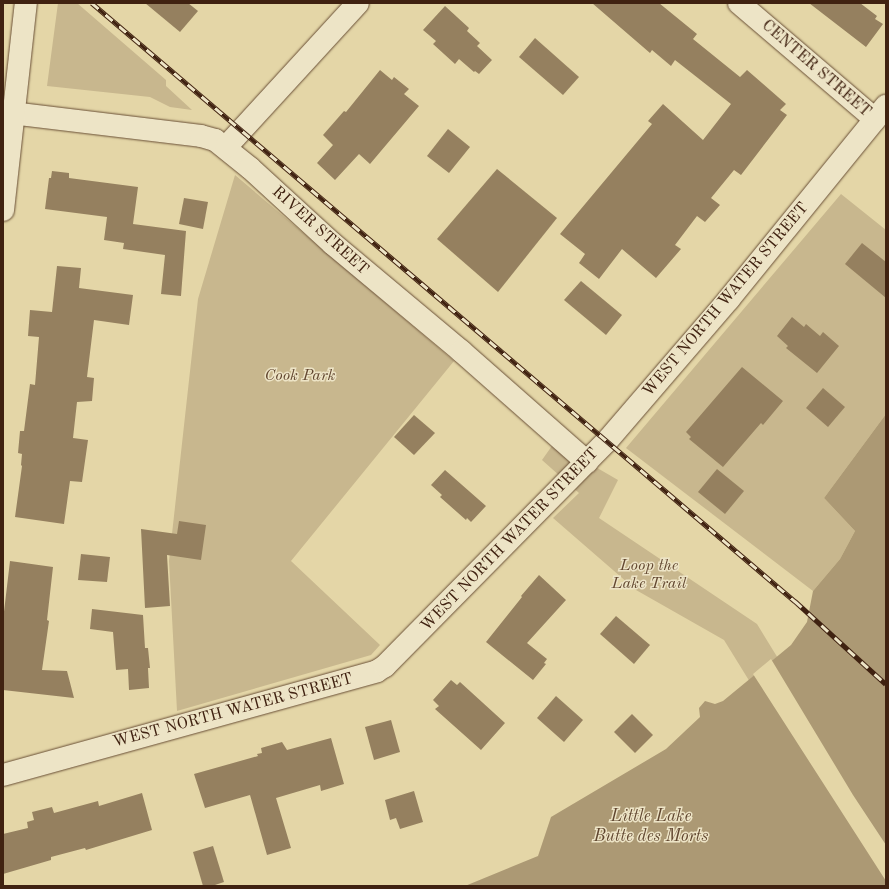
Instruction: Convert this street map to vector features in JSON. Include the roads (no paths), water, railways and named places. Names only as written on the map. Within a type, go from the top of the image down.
[{"type":"street","points":[[3,210],[8,112],[26,3]]},
{"type":"street","points":[[226,147],[358,3]]},
{"type":"street","name":"CENTER STREET","points":[[739,3],[881,113]]},
{"type":"street","name":"RIVER STREET","points":[[8,112],[201,136],[215,140],[226,147],[334,244],[461,351],[587,462]]},
{"type":"street","name":"WEST NORTH WATER STREET","points":[[3,775],[377,671],[392,660],[587,462],[729,299],[881,113]]},
{"type":"water","name":"Little Lake Butte des Morts","points":[[886,414],[886,886],[465,886],[538,856],[551,817],[666,749],[700,717],[699,708],[705,701],[715,704],[723,701],[791,645],[807,622],[813,591],[840,559],[855,531],[824,498]]},
{"type":"railway","points":[[92,3],[795,601],[886,684]]},
{"type":"park label","name":"Cook Park","points":[[300,376]]},
{"type":"park label","name":"Loop the Lake Trail","points":[[649,575]]}]
